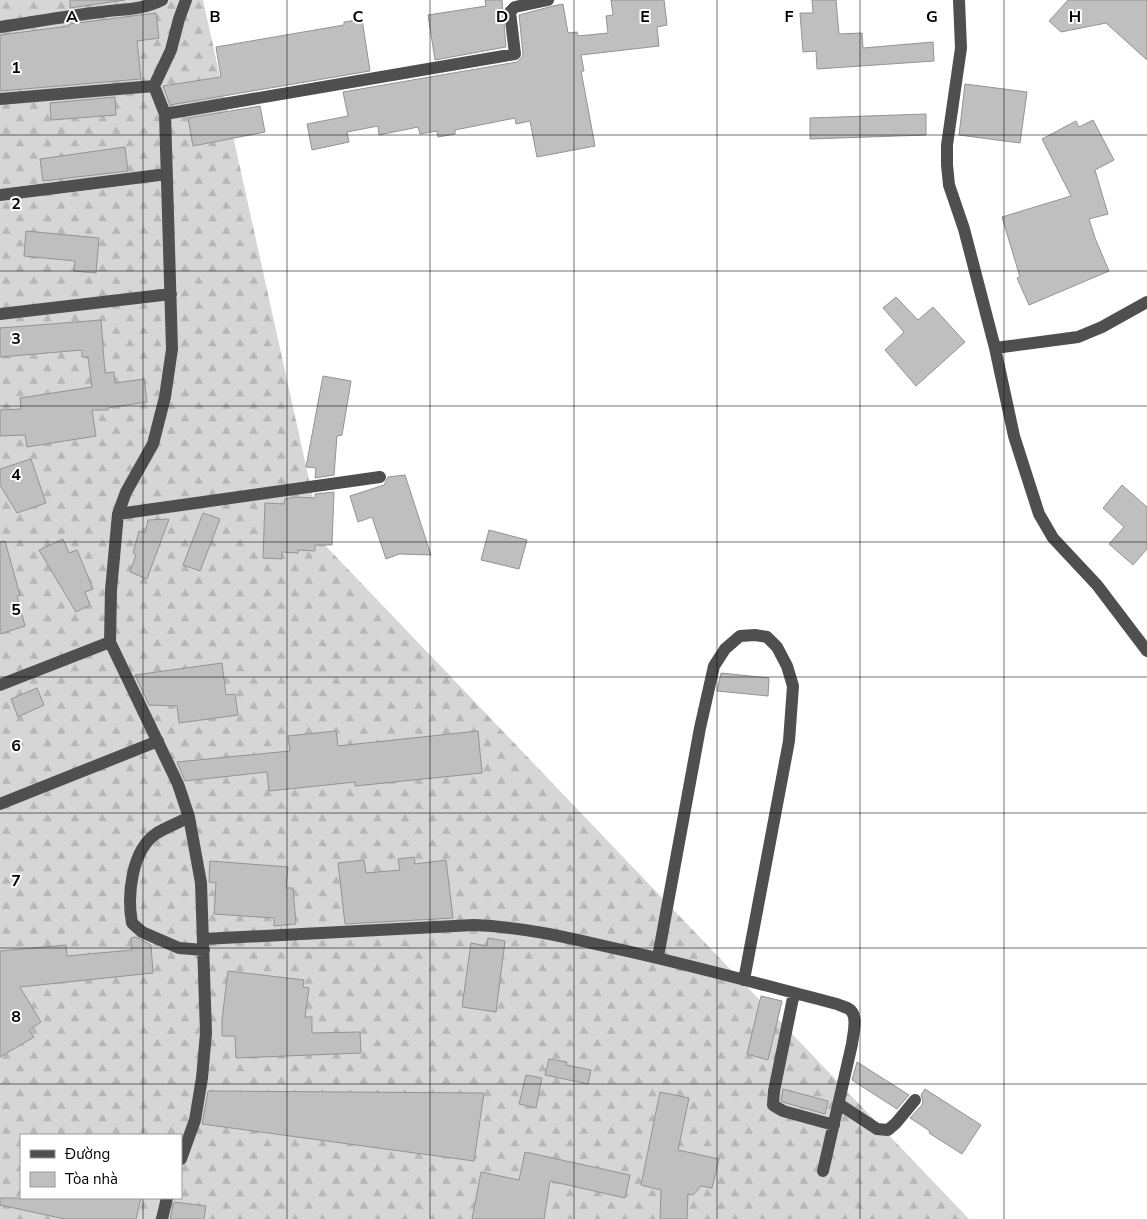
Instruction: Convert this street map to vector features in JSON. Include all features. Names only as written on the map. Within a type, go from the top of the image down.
[{"type":"street","points":[[0,27],[134,8],[155,4],[162,0]]},
{"type":"street","points":[[182,1156],[195,1120],[202,1078],[206,1033],[201,883],[189,817],[178,784],[110,642],[111,590],[118,514],[126,492],[153,444],[165,397],[172,349],[165,114],[154,86],[171,50],[186,0]]},
{"type":"street","points":[[165,114],[515,54],[510,12],[515,7],[548,0]]},
{"type":"street","points":[[959,0],[961,48],[947,145],[949,185],[964,229],[995,348],[1014,436],[1039,514],[1053,538],[1097,585],[1147,652]]},
{"type":"street","points":[[0,99],[154,86]]},
{"type":"street","points":[[0,195],[167,174]]},
{"type":"street","points":[[0,314],[171,294]]},
{"type":"street","points":[[995,348],[1078,338],[1147,302]]},
{"type":"street","points":[[118,514],[380,477]]},
{"type":"street","points":[[658,957],[700,728],[714,666],[724,649],[740,636],[755,635],[767,637],[777,647],[787,666],[793,686],[789,741],[744,980]]},
{"type":"street","points":[[0,685],[110,642]]},
{"type":"street","points":[[0,804],[158,741]]},
{"type":"street","points":[[189,817],[156,834],[141,850],[132,882],[129,908],[132,923],[142,932],[180,948],[204,944],[474,925],[533,930],[658,957],[838,1004],[850,1009],[854,1014],[852,1044],[824,1171]]},
{"type":"street","points":[[794,993],[774,1091],[773,1105],[782,1111],[834,1126]]},
{"type":"street","points":[[838,1104],[877,1129],[888,1130],[915,1100]]},
{"type":"street","points":[[162,1219],[166,1199]]},
{"type":"green space","points":[[0,0],[203,0],[323,543],[969,1219],[0,1219]]},
{"type":"building","points":[[70,0],[125,0],[70,8]]},
{"type":"building","points":[[485,0],[502,0],[506,47],[435,60],[428,15],[486,6]]},
{"type":"building","points":[[611,0],[664,0],[667,25],[657,27],[659,46],[581,55],[584,71],[581,71],[595,146],[537,157],[530,121],[516,124],[515,118],[455,130],[455,134],[438,137],[437,131],[420,134],[418,127],[379,135],[378,126],[347,132],[349,142],[312,150],[307,124],[348,116],[343,92],[517,62],[523,54],[519,15],[553,6],[563,4],[568,33],[577,32],[578,36],[608,33],[606,16],[613,15]]},
{"type":"building","points":[[812,0],[836,0],[839,34],[862,33],[863,48],[933,42],[934,61],[817,69],[816,51],[803,52],[800,13],[813,13]]},
{"type":"building","points":[[1068,0],[1147,0],[1147,60],[1106,23],[1061,32],[1049,21]]},
{"type":"building","points":[[156,13],[159,38],[137,41],[141,79],[0,91],[0,35]]},
{"type":"building","points":[[362,19],[370,71],[170,105],[163,86],[221,77],[216,47],[344,25],[344,22]]},
{"type":"building","points":[[965,84],[1027,92],[1020,143],[959,135]]},
{"type":"building","points":[[115,97],[116,115],[51,120],[50,103]]},
{"type":"building","points":[[260,106],[265,132],[193,146],[188,118]]},
{"type":"building","points":[[926,114],[926,135],[810,139],[810,118]]},
{"type":"building","points":[[1093,120],[1114,160],[1095,170],[1108,214],[1089,219],[1109,271],[1029,305],[1017,278],[1020,277],[1002,217],[1071,196],[1042,139],[1076,121],[1079,127]]},
{"type":"building","points":[[125,147],[128,171],[43,181],[40,159]]},
{"type":"building","points":[[26,231],[99,238],[96,273],[74,271],[75,261],[24,256]]},
{"type":"building","points":[[896,297],[918,320],[933,307],[965,342],[916,386],[885,350],[904,332],[883,308]]},
{"type":"building","points":[[101,320],[105,373],[114,372],[115,383],[144,379],[147,402],[108,408],[108,410],[92,410],[96,436],[27,447],[25,435],[0,436],[0,410],[21,409],[20,398],[92,387],[88,357],[82,357],[82,350],[0,357],[0,328]]},
{"type":"building","points":[[323,376],[351,381],[342,435],[337,436],[334,475],[315,478],[316,468],[306,467]]},
{"type":"building","points":[[31,459],[46,503],[17,513],[0,485],[0,469]]},
{"type":"building","points":[[405,475],[431,555],[399,554],[386,559],[372,517],[358,522],[350,496],[384,485],[388,477]]},
{"type":"building","points":[[1122,485],[1147,507],[1147,549],[1133,565],[1109,544],[1124,527],[1103,508]]},
{"type":"building","points":[[334,492],[332,545],[315,545],[315,551],[298,550],[298,553],[282,552],[282,559],[263,558],[265,503],[284,504],[285,499],[295,497],[315,498],[315,494]]},
{"type":"building","points":[[203,513],[220,519],[200,571],[183,565]]},
{"type":"building","points":[[169,519],[147,579],[130,572],[136,555],[133,553],[139,531],[145,533],[148,520]]},
{"type":"building","points":[[489,530],[527,540],[519,569],[481,560]]},
{"type":"building","points":[[63,539],[69,553],[77,550],[93,589],[85,592],[90,605],[76,612],[39,550]]},
{"type":"building","points":[[5,541],[20,595],[17,596],[25,626],[0,634],[0,542]]},
{"type":"building","points":[[222,663],[226,695],[235,694],[238,715],[179,723],[177,706],[149,705],[135,675]]},
{"type":"building","points":[[721,673],[769,678],[768,696],[717,691]]},
{"type":"building","points":[[37,688],[44,705],[18,717],[11,699]]},
{"type":"building","points":[[336,731],[338,746],[478,731],[482,773],[355,786],[355,782],[269,791],[267,772],[185,781],[177,762],[290,751],[288,736]]},
{"type":"building","points":[[414,857],[415,864],[446,860],[453,918],[345,924],[338,863],[364,860],[366,873],[400,870],[398,859]]},
{"type":"building","points":[[210,861],[288,867],[286,888],[293,888],[296,924],[274,926],[274,918],[214,914],[216,883],[209,882]]},
{"type":"building","points":[[136,937],[151,945],[153,973],[20,987],[41,1022],[29,1030],[34,1037],[0,1057],[0,951],[66,945],[67,956],[132,950],[131,938]]},
{"type":"building","points":[[488,938],[505,941],[496,1012],[462,1007],[471,943],[487,946]]},
{"type":"building","points":[[228,971],[304,980],[303,987],[309,988],[305,1017],[312,1017],[312,1033],[360,1032],[361,1053],[236,1058],[235,1036],[222,1036]]},
{"type":"building","points":[[761,996],[782,1001],[768,1060],[747,1054]]},
{"type":"building","points":[[549,1059],[567,1062],[566,1065],[591,1070],[588,1084],[545,1075]]},
{"type":"building","points":[[857,1062],[909,1095],[897,1109],[852,1080]]},
{"type":"building","points":[[526,1075],[542,1078],[536,1108],[519,1104]]},
{"type":"building","points":[[783,1089],[828,1101],[825,1114],[781,1101]]},
{"type":"building","points":[[925,1089],[981,1125],[962,1154],[929,1133],[930,1131],[910,1118],[922,1105],[921,1095]]},
{"type":"building","points":[[208,1091],[484,1093],[474,1161],[202,1124]]},
{"type":"building","points":[[660,1092],[689,1098],[678,1150],[719,1159],[712,1188],[701,1186],[693,1195],[688,1194],[687,1219],[660,1219],[661,1190],[641,1185]]},
{"type":"building","points":[[525,1152],[630,1175],[625,1198],[550,1181],[544,1219],[472,1219],[481,1172],[519,1180]]},
{"type":"building","points":[[0,1198],[141,1199],[136,1219],[65,1219],[0,1205]]},
{"type":"building","points":[[174,1202],[206,1206],[204,1219],[170,1219]]}]
